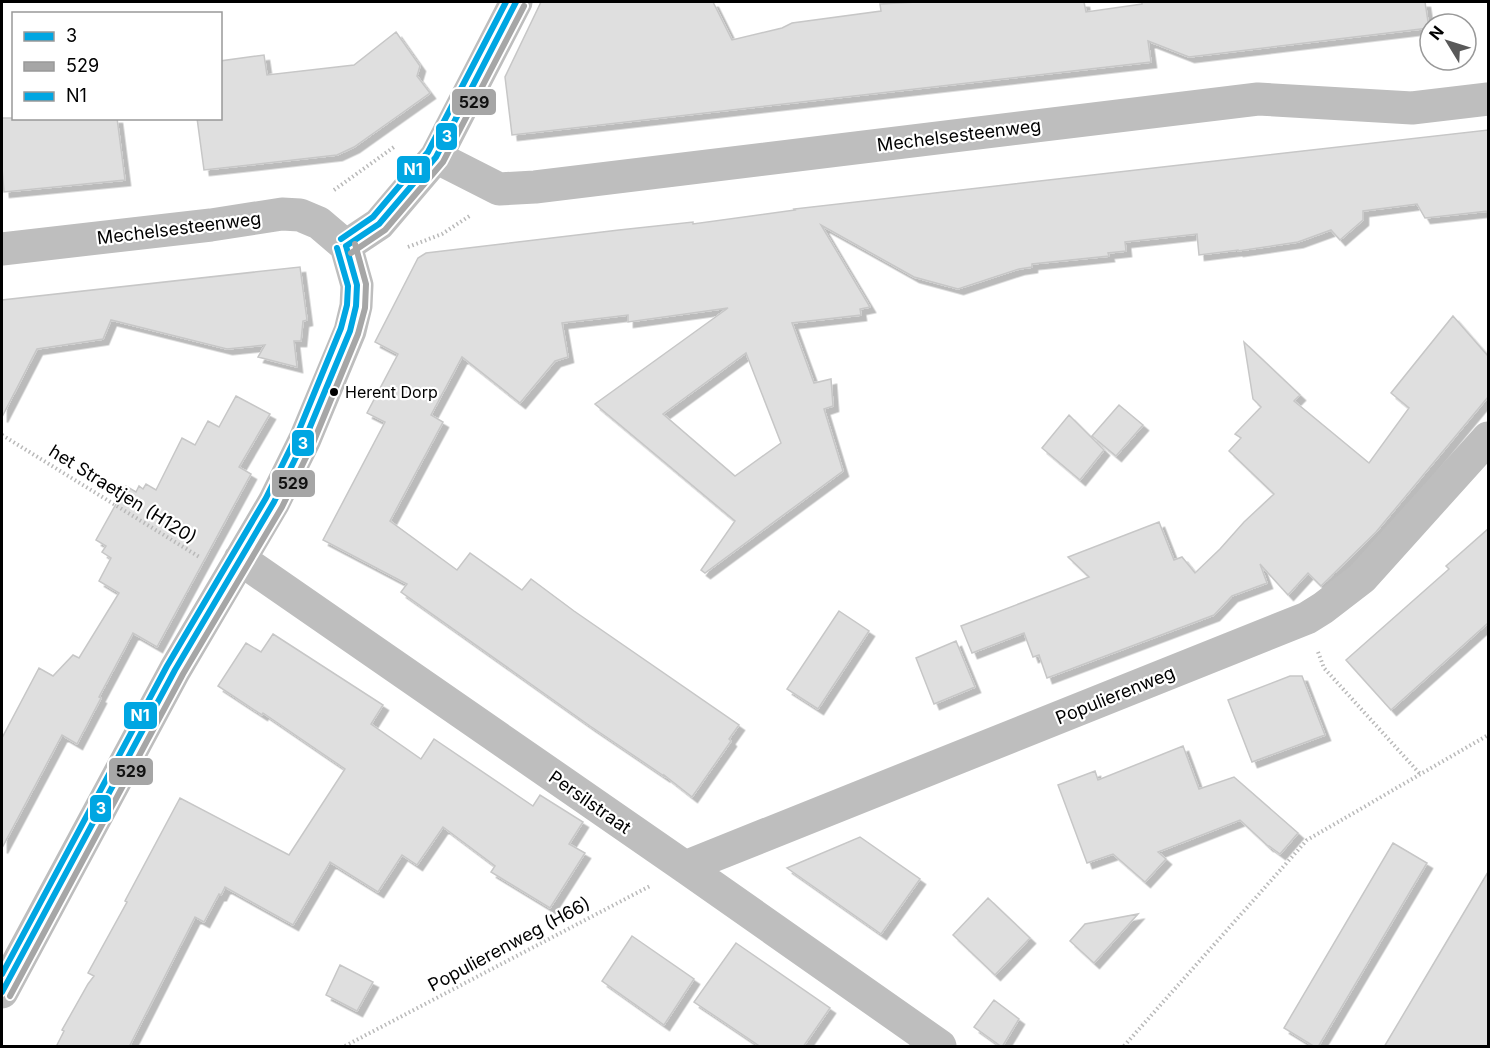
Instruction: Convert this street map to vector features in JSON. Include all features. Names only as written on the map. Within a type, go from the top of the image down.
[{"type":"street","points":[[2,992],[176,670],[274,502],[305,439],[350,331],[356,306],[357,285],[346,246],[380,224],[436,157],[516,2]]},
{"type":"street","name":"Mechelsesteenweg","points":[[436,157],[499,189],[535,187],[1258,99],[1412,108],[1488,99]]},
{"type":"street","name":"Mechelsesteenweg","points":[[2,249],[211,225],[282,214],[300,216],[319,223],[346,246]]},
{"type":"street","name":"Populierenweg","points":[[685,867],[1307,618],[1362,578],[1488,438]]},
{"type":"street","name":"Persilstraat","points":[[235,567],[685,867],[939,1047]]},
{"type":"path","name":"het Straetjen (H120)","points":[[2,435],[235,567]]},
{"type":"path","points":[[1307,618],[1324,668],[1421,775]]},
{"type":"path","points":[[1124,1047],[1307,840],[1488,735]]},
{"type":"path","name":"Populierenweg (H66)","points":[[345,1047],[685,867]]},
{"type":"building","points":[[541,2],[713,2],[732,40],[782,28],[792,23],[881,11],[880,4],[917,2],[1084,2],[1086,12],[1142,4],[1142,2],[1425,2],[1427,12],[1418,12],[1418,29],[1189,57],[1148,41],[1151,62],[512,135],[505,77]]},
{"type":"building","points":[[396,32],[420,66],[417,76],[430,93],[354,147],[337,155],[204,170],[197,120],[222,120],[222,61],[264,55],[267,75],[354,65]]},
{"type":"building","points":[[2,118],[12,118],[12,120],[117,120],[125,180],[4,192]]},
{"type":"building","points":[[1488,130],[1488,211],[1425,218],[1417,204],[1363,211],[1363,220],[1340,240],[1331,230],[1298,242],[1199,255],[1197,234],[1125,242],[1126,251],[1108,253],[1109,256],[1032,264],[1032,267],[958,289],[914,277],[821,225],[870,307],[860,309],[861,315],[792,323],[814,383],[831,379],[833,406],[824,409],[843,471],[705,573],[701,570],[735,521],[595,404],[728,308],[628,322],[628,315],[562,323],[568,357],[555,361],[520,403],[462,357],[431,415],[443,422],[390,521],[457,570],[470,553],[522,590],[531,579],[739,725],[729,739],[731,741],[692,797],[664,775],[590,726],[401,592],[407,584],[323,540],[385,422],[367,413],[398,354],[375,342],[418,258],[426,253],[619,230],[693,222],[693,224],[794,209]],"holes":[[[746,353],[781,443],[735,476],[663,414]]]},
{"type":"building","points":[[300,267],[307,320],[303,321],[301,341],[294,341],[297,367],[258,357],[265,345],[227,349],[111,320],[103,339],[37,349],[2,417],[2,300]]},
{"type":"building","points":[[1453,316],[1488,356],[1488,397],[1376,532],[1321,586],[1308,573],[1288,595],[1260,564],[1267,583],[1232,596],[1214,615],[1047,678],[1039,655],[1033,657],[1024,633],[972,653],[961,626],[1089,577],[1068,557],[1159,522],[1174,560],[1182,557],[1195,573],[1274,494],[1229,451],[1241,438],[1235,434],[1261,407],[1253,399],[1244,342],[1300,395],[1294,401],[1369,463],[1409,408],[1391,393]]},
{"type":"building","points":[[236,396],[270,414],[239,467],[251,474],[157,647],[133,633],[77,744],[62,735],[2,848],[2,738],[39,668],[53,676],[73,655],[79,658],[119,593],[99,581],[111,558],[102,552],[106,546],[96,540],[126,486],[136,492],[139,486],[143,489],[146,484],[156,490],[182,438],[195,445],[208,421],[219,427]]},
{"type":"building","points":[[1119,405],[1143,425],[1116,456],[1092,436]]},
{"type":"building","points":[[1069,415],[1104,450],[1080,480],[1042,448]]},
{"type":"building","points":[[1488,529],[1488,623],[1391,710],[1346,660],[1449,569],[1446,566]]},
{"type":"building","points":[[839,611],[869,631],[818,709],[787,689]]},
{"type":"building","points":[[273,634],[383,705],[371,724],[421,759],[434,739],[533,806],[540,795],[583,822],[569,844],[585,853],[550,908],[491,872],[495,866],[443,827],[417,865],[402,855],[378,892],[330,862],[293,925],[225,887],[204,922],[195,917],[129,1047],[56,1047],[64,1031],[62,1030],[94,976],[88,973],[180,798],[289,855],[345,769],[263,713],[262,715],[218,686],[246,643],[261,652]]},
{"type":"building","points":[[956,641],[975,687],[934,704],[916,658]]},
{"type":"building","points":[[1290,676],[1302,676],[1325,735],[1252,762],[1228,700]]},
{"type":"building","points":[[1183,746],[1199,789],[1234,777],[1298,833],[1280,854],[1240,820],[1158,852],[1166,859],[1145,882],[1113,854],[1087,863],[1058,785],[1095,771],[1098,780]]},
{"type":"building","points":[[860,837],[920,879],[881,934],[787,868]]},
{"type":"building","points":[[1393,843],[1427,863],[1318,1047],[1315,1047],[1284,1028]]},
{"type":"building","points":[[1488,872],[1488,1047],[1384,1047],[1434,963]]},
{"type":"building","points":[[988,898],[1030,938],[995,975],[953,935]]},
{"type":"building","points":[[1138,914],[1094,963],[1070,941],[1085,924]]},
{"type":"building","points":[[632,936],[694,979],[664,1025],[602,981]]},
{"type":"building","points":[[736,943],[830,1008],[803,1047],[761,1047],[694,1002]]},
{"type":"building","points":[[340,965],[373,982],[357,1011],[326,995]]},
{"type":"building","points":[[994,1000],[1019,1019],[1002,1047],[974,1027]]},
{"type":"transit line","name":"N1","points":[[341,239],[373,217],[428,152],[506,2]]},
{"type":"transit line","name":"3","points":[[346,246],[379,224],[436,157],[516,2]]},
{"type":"transit line","name":"529","points":[[351,253],[385,230],[443,162],[524,6]]},
{"type":"transit line","name":"529","points":[[10,996],[183,674],[282,507],[313,443],[358,334],[365,308],[366,284],[355,244]]},
{"type":"transit line","name":"3","points":[[2,992],[175,670],[274,502],[305,439],[350,331],[356,306],[357,285],[346,246]]},
{"type":"transit line","name":"N1","points":[[2,974],[167,666],[266,498],[297,435],[341,328],[347,305],[348,286],[337,248]]},
{"type":"place","name":"Herent Dorp","points":[[334,392]]}]
